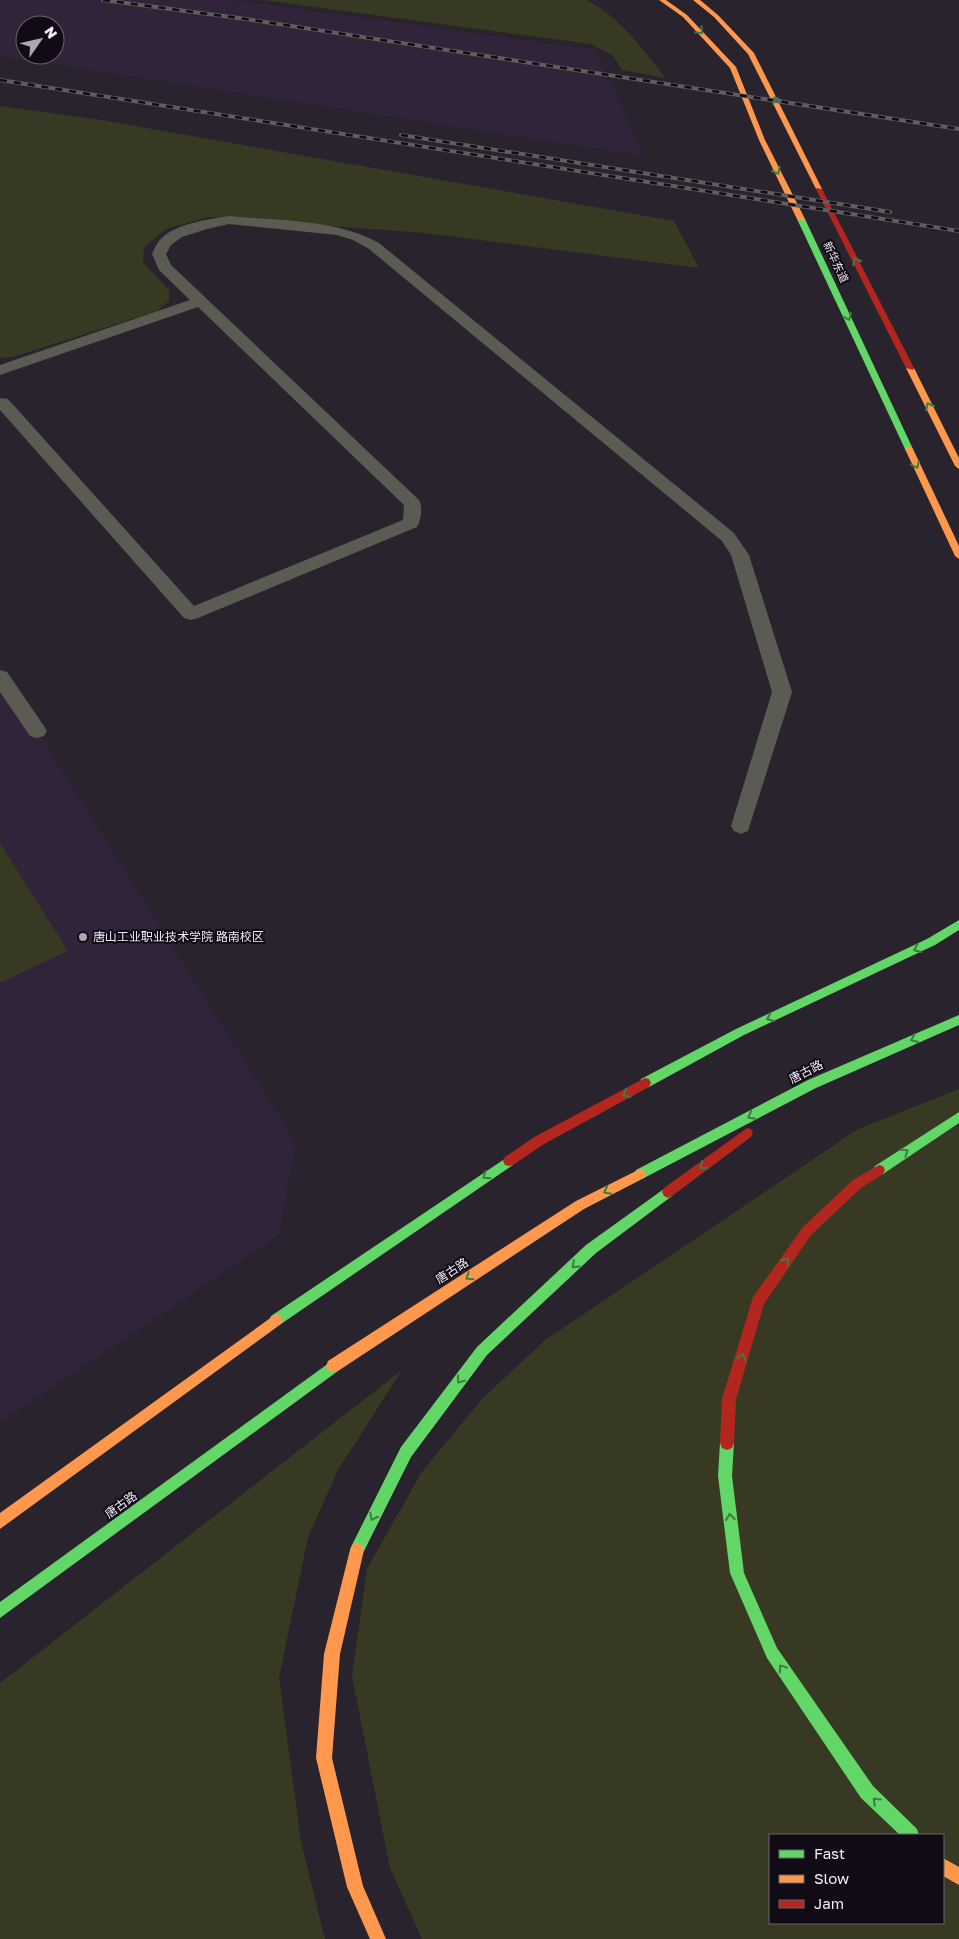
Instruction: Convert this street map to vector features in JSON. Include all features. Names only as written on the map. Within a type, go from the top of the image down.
[{"type":"main road","name":"新华东道","points":[[662,0],[685,16],[733,67],[762,140],[818,253],[959,556]]},
{"type":"main road","name":"新华东道","points":[[696,0],[716,16],[751,53],[959,466]]},
{"type":"main road","points":[[0,1522],[304,1300],[540,1140],[740,1032],[931,942],[959,924]]},
{"type":"main road","name":"唐古路","points":[[0,1611],[343,1359],[580,1205],[812,1084],[959,1020]]},
{"type":"main road","points":[[378,1939],[355,1888],[324,1758],[332,1654],[354,1553],[406,1452],[482,1351],[591,1249],[812,1084]]},
{"type":"main road","points":[[910,1834],[867,1792],[772,1653],[737,1572],[725,1476],[729,1399],[758,1300],[807,1231],[857,1184],[959,1117]]},
{"type":"main road","points":[[944,1867],[959,1877]]},
{"type":"lane","points":[[0,379],[1,403],[190,614],[411,522],[413,504],[199,302],[164,267],[159,254],[164,243],[177,234],[204,224],[229,220],[338,232],[358,237],[381,252],[728,537],[740,555],[782,692],[741,826]]},
{"type":"lane","points":[[0,370],[199,302]]},
{"type":"lane","points":[[0,677],[37,731]]},
{"type":"shaded area","points":[[0,0],[235,0],[596,50],[644,156],[58,65],[65,65],[65,15],[15,15],[15,58],[0,56]]},
{"type":"shaded area","name":"唐山工业职业技术学院 路南校区","points":[[0,680],[37,731],[296,1143],[279,1235],[0,1422]]},
{"type":"green space","points":[[262,0],[587,0],[599,7],[630,34],[665,78],[622,70],[613,56],[591,44]]},
{"type":"green space","points":[[0,106],[101,120],[674,221],[699,268],[425,233],[208,217],[166,229],[144,247],[143,262],[169,290],[169,301],[157,311],[13,357],[0,358]]},
{"type":"green space","points":[[0,843],[68,951],[0,983]]},
{"type":"green space","points":[[959,1089],[959,1939],[422,1939],[390,1868],[352,1676],[367,1569],[421,1473],[482,1399],[544,1341],[858,1129]]},
{"type":"green space","points":[[402,1370],[338,1470],[308,1537],[279,1678],[301,1842],[325,1939],[0,1939],[0,1683]]},
{"type":"railway","points":[[103,0],[246,19],[959,129]]},
{"type":"railway","points":[[0,80],[959,231]]},
{"type":"railway","points":[[401,135],[890,212]]},
{"type":"traffic: fast","points":[[801,219],[909,449]]},
{"type":"traffic: fast","points":[[645,1083],[740,1032],[931,942],[959,924]]},
{"type":"traffic: fast","points":[[640,1174],[812,1084],[959,1020]]},
{"type":"traffic: fast","points":[[879,1170],[959,1117]]},
{"type":"traffic: fast","points":[[276,1320],[509,1161]]},
{"type":"traffic: fast","points":[[357,1550],[406,1452],[482,1351],[591,1249],[668,1192]]},
{"type":"traffic: fast","points":[[0,1611],[333,1366]]},
{"type":"traffic: fast","points":[[727,1443],[725,1476],[737,1573],[772,1653],[867,1792],[910,1834]]},
{"type":"traffic: slow","points":[[662,0],[685,16],[733,67],[762,140],[801,219]]},
{"type":"traffic: slow","points":[[696,0],[716,16],[751,53],[819,189]]},
{"type":"traffic: slow","points":[[910,368],[959,466]]},
{"type":"traffic: slow","points":[[909,449],[959,556]]},
{"type":"traffic: slow","points":[[333,1366],[580,1205],[640,1174]]},
{"type":"traffic: slow","points":[[0,1522],[276,1320]]},
{"type":"traffic: slow","points":[[357,1550],[332,1654],[324,1758],[355,1887],[378,1939]]},
{"type":"traffic: slow","points":[[944,1867],[959,1877]]},
{"type":"traffic: jam","points":[[819,189],[910,368]]},
{"type":"traffic: jam","points":[[509,1161],[540,1140],[645,1083]]},
{"type":"traffic: jam","points":[[668,1192],[747,1133]]},
{"type":"traffic: jam","points":[[727,1443],[729,1399],[758,1301],[807,1231],[857,1184],[879,1170]]},
{"type":"place","name":"唐山工业职业技术学院 路南校区","points":[[83,937]]}]
